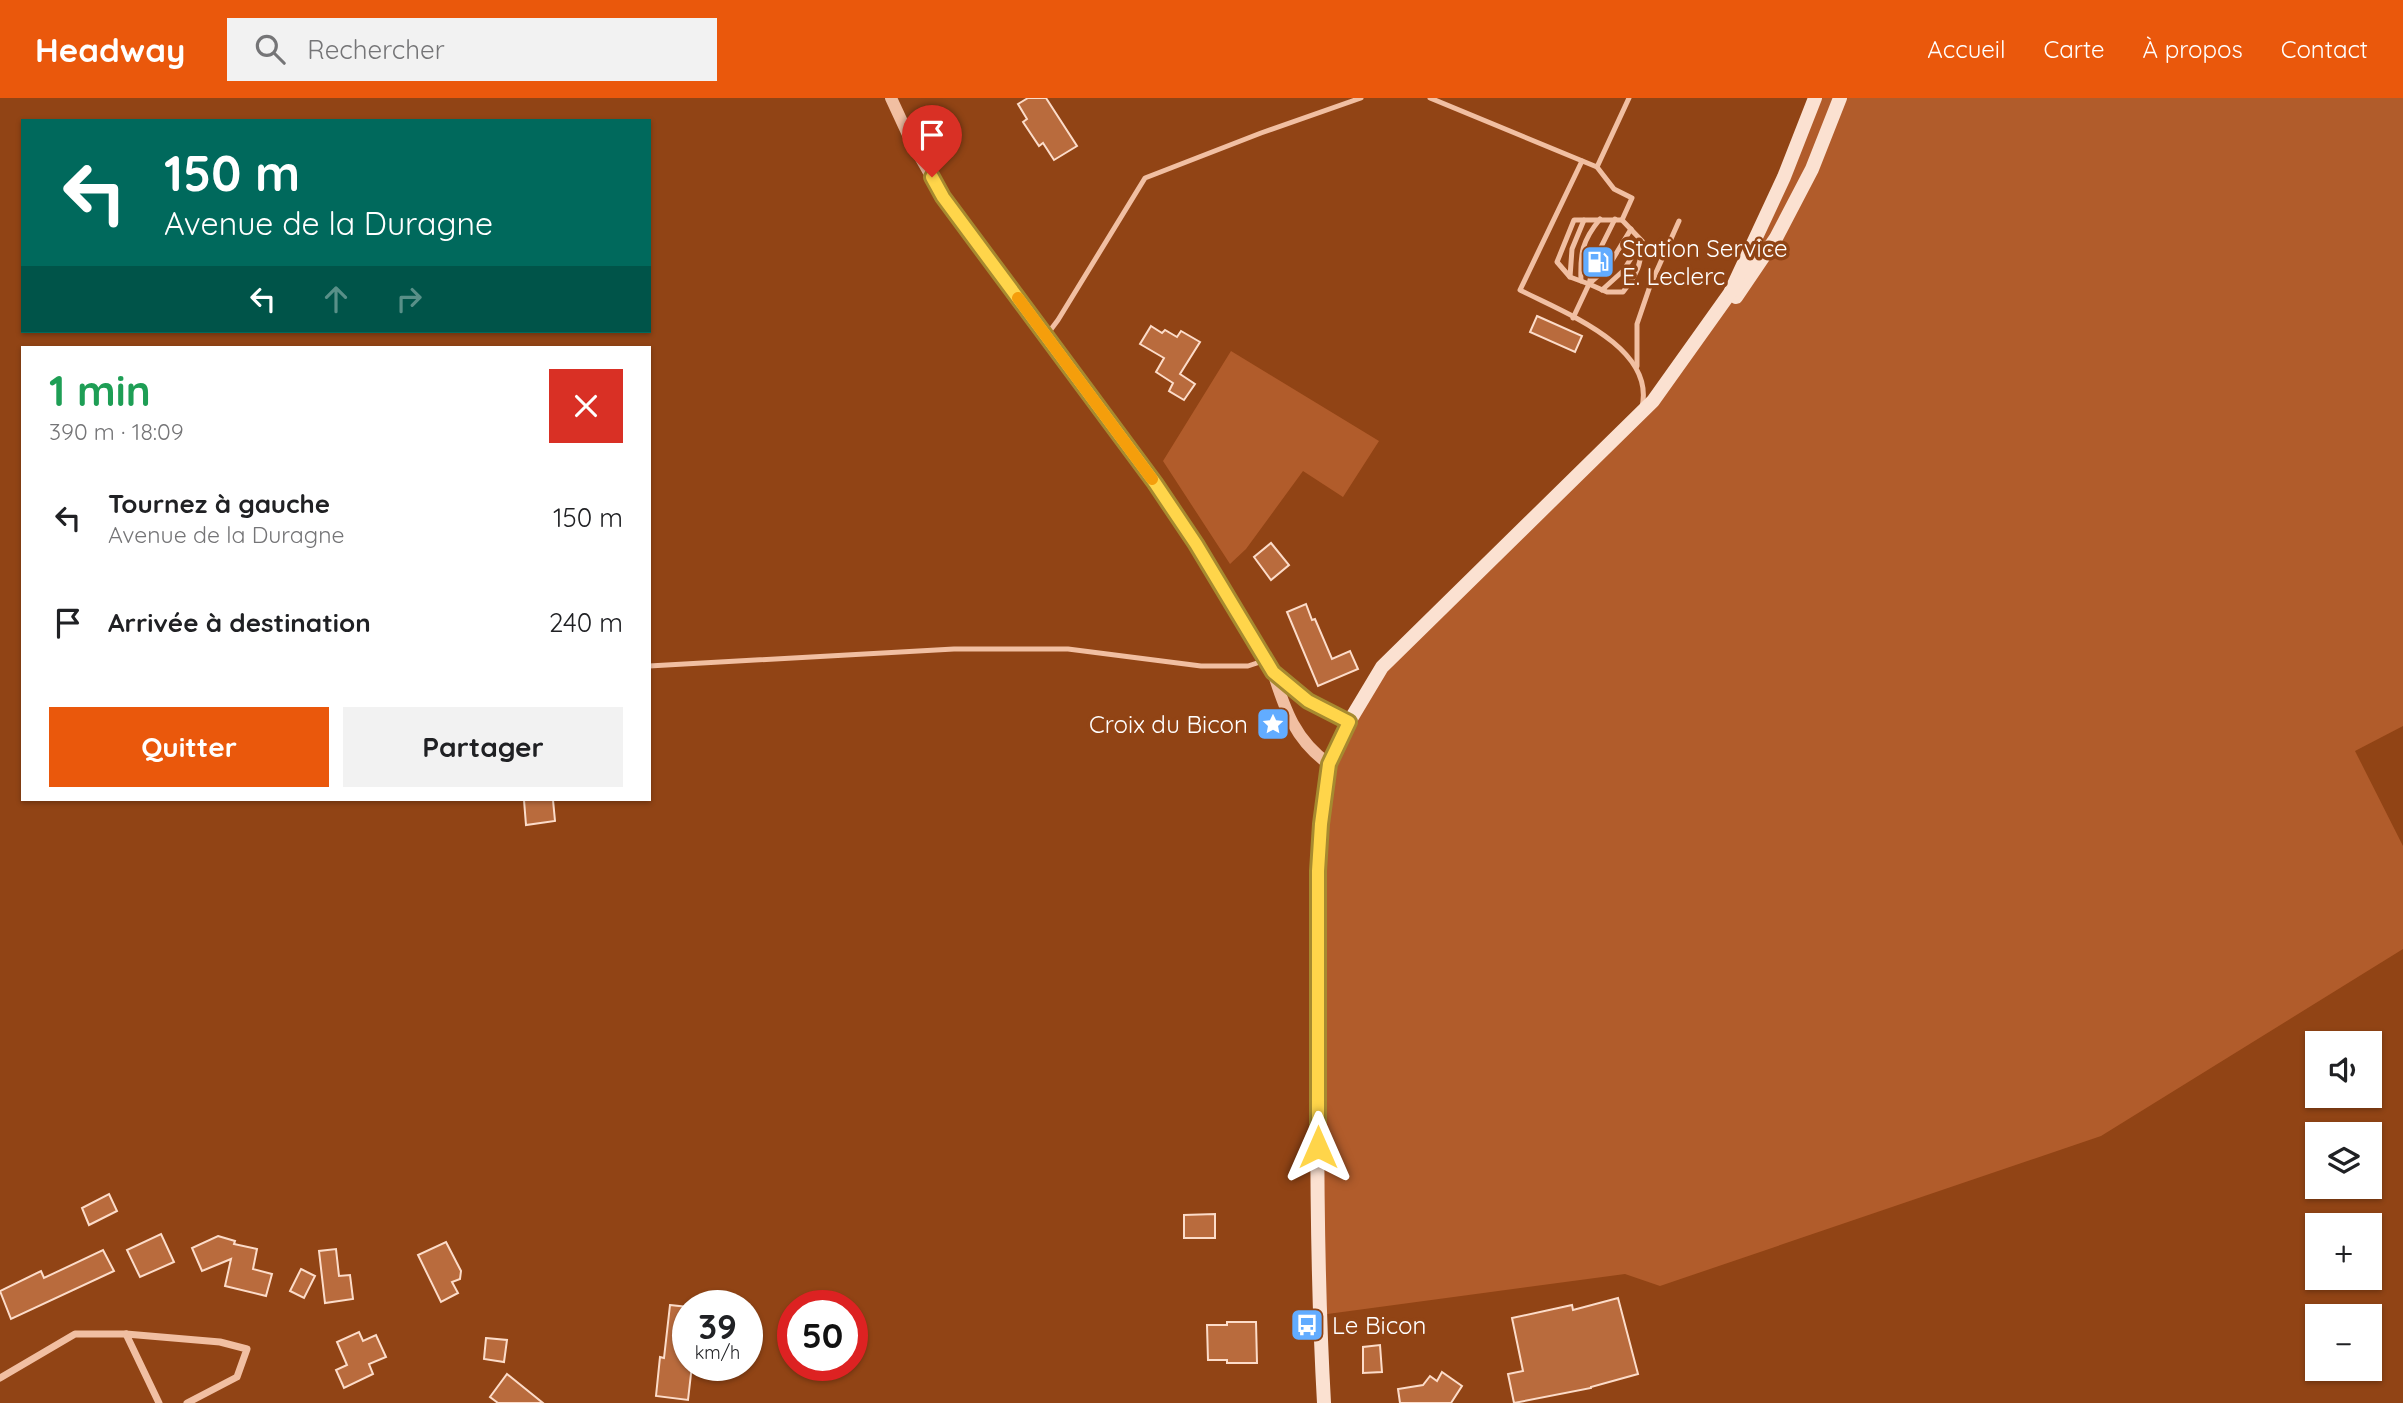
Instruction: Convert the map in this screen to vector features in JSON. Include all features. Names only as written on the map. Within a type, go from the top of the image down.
[{"type":"main road","points":[[1659,393],[1730,293],[1784,177],[1815,98]]},
{"type":"main road","points":[[1324,1403],[1318,1202],[1318,871],[1329,764],[1349,722],[1382,667],[1640,415],[1706,342],[1786,218],[1812,169],[1840,98]]},
{"type":"street","points":[[891,98],[910,139],[943,197],[1155,483],[1273,672],[1308,701],[1349,722]]},
{"type":"street","points":[[1273,672],[1287,717],[1315,754],[1329,764]]},
{"type":"street","points":[[0,1378],[75,1334],[127,1334],[220,1342],[247,1349],[237,1377],[187,1403]]},
{"type":"street","points":[[127,1334],[159,1403]]},
{"type":"lane","points":[[1045,336],[1058,320],[1145,178],[1362,98]]},
{"type":"lane","points":[[1430,98],[1597,167],[1614,189],[1632,198],[1622,220]]},
{"type":"lane","points":[[1597,167],[1629,98]]},
{"type":"lane","points":[[1786,218],[1834,98]]},
{"type":"lane","points":[[1582,161],[1520,290],[1608,336],[1637,366]]},
{"type":"lane","points":[[1581,281],[1580,256],[1587,235],[1600,219]]},
{"type":"lane","points":[[1573,318],[1589,284],[1595,259],[1615,219]]},
{"type":"lane","points":[[1574,220],[1622,220],[1642,241],[1641,263],[1623,292],[1602,290],[1570,276],[1557,262],[1574,220]]},
{"type":"lane","points":[[1570,276],[1572,249],[1584,220]]},
{"type":"lane","points":[[1640,415],[1645,395],[1637,366],[1637,324],[1650,286],[1679,221]]},
{"type":"lane","points":[[1589,284],[1608,267],[1631,229]]},
{"type":"lane","points":[[1602,290],[1623,271],[1642,241]]},
{"type":"lane","points":[[651,666],[954,649],[1068,649],[1201,666],[1248,666],[1265,661]]},
{"type":"shaded area","points":[[1815,98],[2403,98],[2403,726],[2355,751],[2403,846],[2403,949],[2101,1136],[1660,1286],[1625,1274],[1320,1315],[1325,785],[1382,667],[1653,401],[1730,293]]},
{"type":"shaded area","points":[[1231,351],[1379,441],[1343,497],[1303,471],[1246,549],[1230,564],[1163,461]]},
{"type":"building","points":[[1028,98],[1046,98],[1077,146],[1054,160],[1043,143],[1039,146],[1023,122],[1027,119],[1018,104]]},
{"type":"building","points":[[1537,316],[1582,336],[1575,352],[1530,332]]},
{"type":"building","points":[[1151,326],[1162,333],[1165,330],[1177,337],[1181,331],[1200,342],[1180,374],[1195,384],[1184,400],[1169,391],[1173,383],[1156,372],[1164,358],[1140,344]]},
{"type":"building","points":[[1271,543],[1289,565],[1271,580],[1254,557]]},
{"type":"building","points":[[1306,604],[1332,659],[1350,651],[1358,669],[1318,686],[1287,612]]},
{"type":"building","points":[[524,801],[553,801],[555,821],[526,825]]},
{"type":"building","points":[[109,1194],[117,1211],[89,1225],[82,1208]]},
{"type":"building","points":[[1215,1214],[1215,1238],[1184,1238],[1184,1215]]},
{"type":"building","points":[[161,1234],[174,1262],[140,1277],[127,1250]]},
{"type":"building","points":[[218,1236],[235,1241],[234,1244],[257,1249],[253,1269],[272,1274],[266,1296],[225,1286],[231,1259],[202,1271],[192,1248]]},
{"type":"building","points":[[446,1242],[461,1271],[460,1279],[452,1282],[458,1293],[441,1302],[418,1255]]},
{"type":"building","points":[[336,1249],[339,1276],[350,1275],[353,1299],[325,1303],[319,1251]]},
{"type":"building","points":[[103,1250],[114,1271],[11,1319],[0,1291],[41,1271],[44,1278]]},
{"type":"building","points":[[301,1269],[315,1276],[304,1298],[290,1291]]},
{"type":"building","points":[[1618,1298],[1638,1374],[1591,1388],[1514,1403],[1508,1374],[1523,1371],[1512,1318],[1572,1305],[1573,1310]]},
{"type":"building","points":[[672,1305],[672,1381],[690,1381],[688,1400],[656,1396],[660,1357],[664,1358]]},
{"type":"building","points":[[1227,1322],[1256,1322],[1257,1363],[1208,1360],[1207,1325],[1227,1325]]},
{"type":"building","points":[[359,1332],[363,1341],[376,1335],[386,1357],[369,1364],[373,1374],[344,1388],[336,1370],[347,1365],[337,1342]]},
{"type":"building","points":[[486,1338],[507,1340],[504,1362],[484,1359]]},
{"type":"building","points":[[1380,1345],[1382,1372],[1363,1373],[1363,1347]]},
{"type":"building","points":[[1442,1372],[1462,1386],[1451,1403],[1400,1403],[1398,1389],[1423,1385],[1430,1376],[1437,1381]]},
{"type":"building","points":[[507,1374],[543,1403],[498,1403],[490,1397]]},
{"type":"slow traffic","points":[[1018,298],[1152,479]]},
{"type":"place","name":"Station Service E. Leclerc","points":[[1598,262]]},
{"type":"place","name":"Croix du Bicon","points":[[1273,724]]},
{"type":"place","name":"Le Bicon","points":[[1307,1325]]},
{"type":"route","points":[[932,177],[943,197],[1155,483],[1196,544],[1273,672],[1308,701],[1349,722],[1329,764],[1321,824],[1318,871],[1318,1147]]}]
